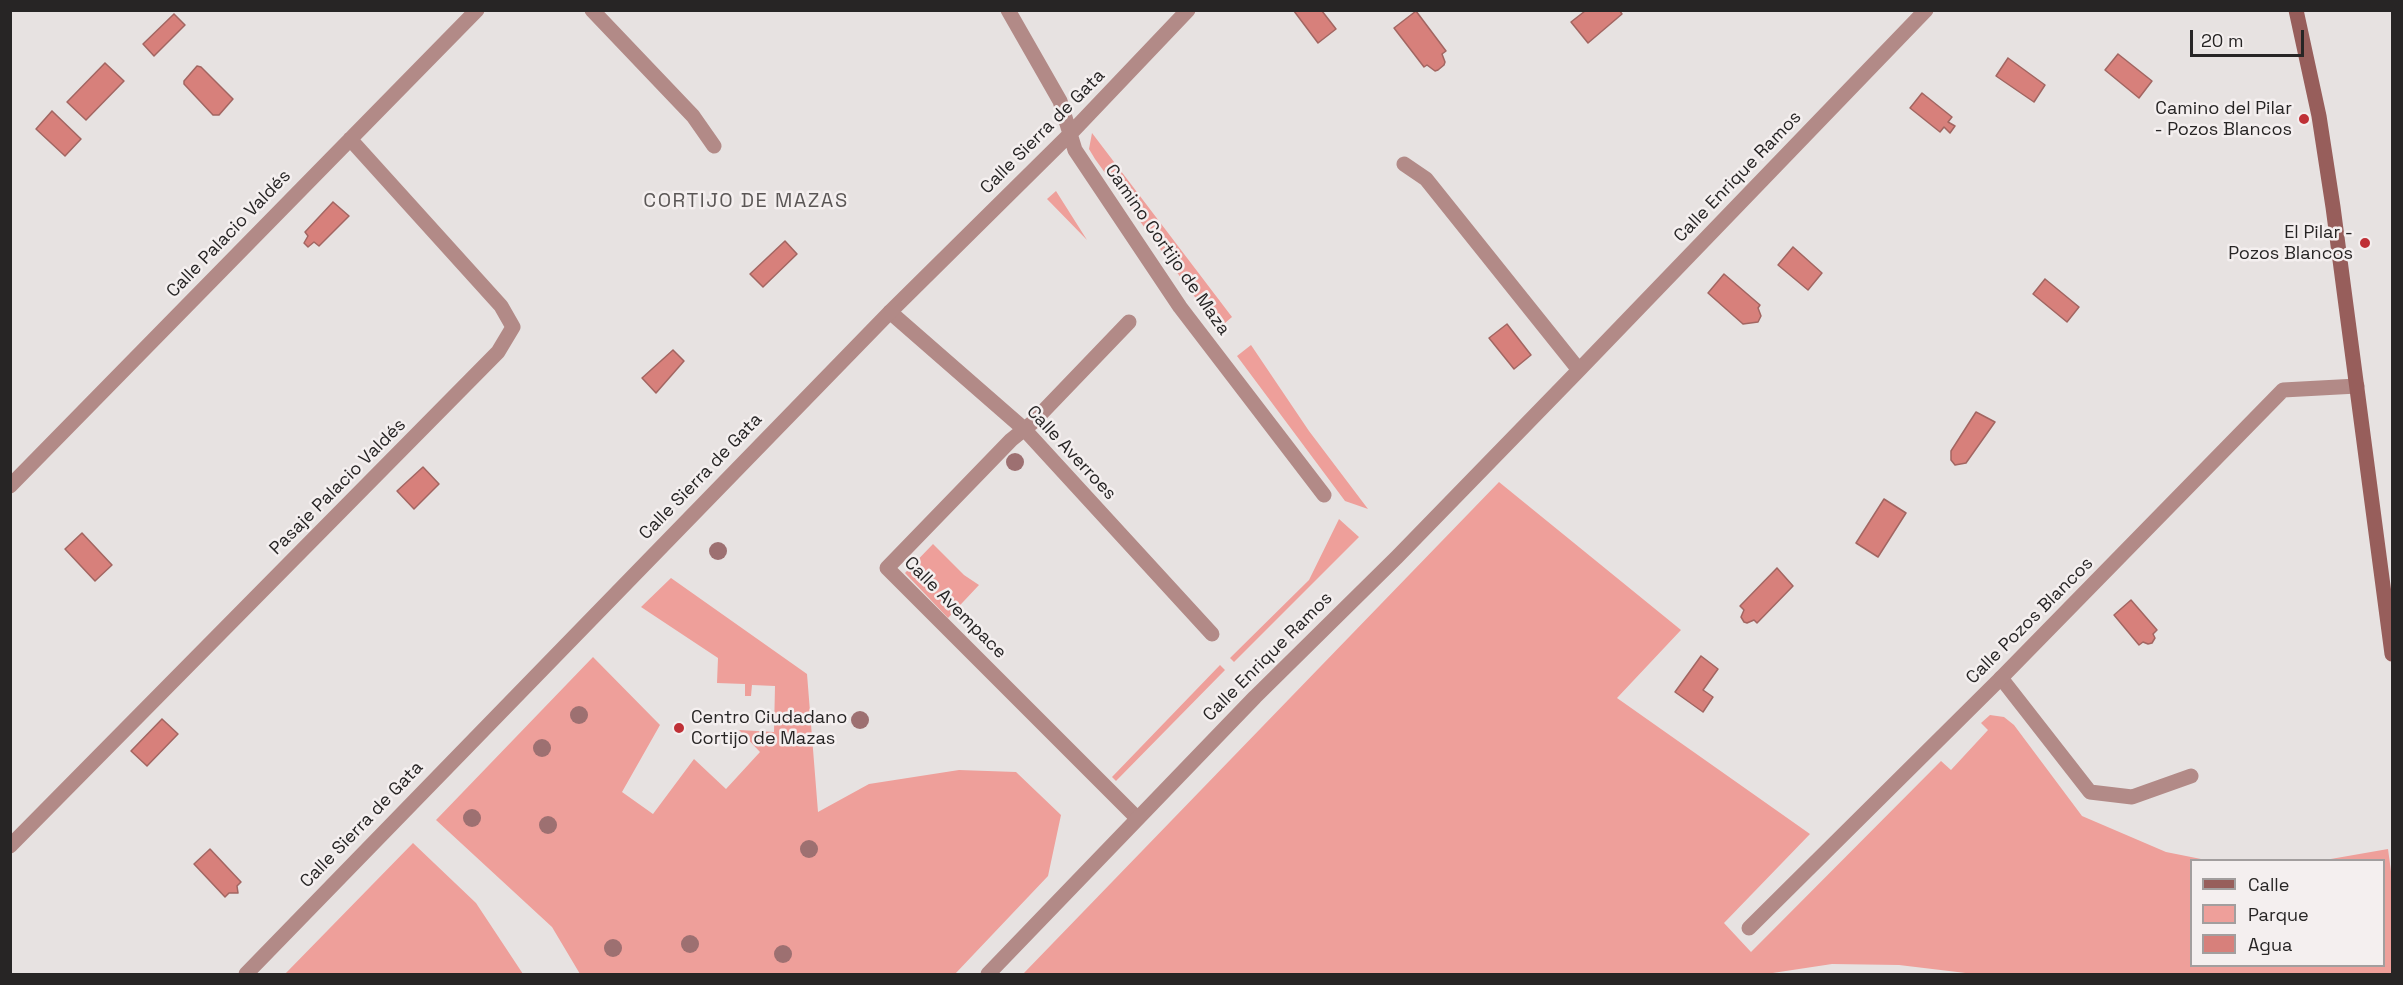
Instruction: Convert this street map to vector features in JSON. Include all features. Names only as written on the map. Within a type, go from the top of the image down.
[{"type":"main road","points":[[2296,10],[2319,116],[2334,207],[2392,654]]},
{"type":"street","name":"Calle Palacio Valdés","points":[[10,486],[477,10]]},
{"type":"street","points":[[591,10],[693,116],[714,146]]},
{"type":"street","name":"Camino Cortijo de Maza","points":[[1008,10],[1060,101],[1075,150],[1180,307],[1324,495]]},
{"type":"street","name":"Calle Sierra de Gata","points":[[246,975],[890,312],[1070,134],[1188,10]]},
{"type":"street","name":"Calle Enrique Ramos","points":[[988,975],[1137,818],[1579,370],[1926,10]]},
{"type":"street","name":"Pasaje Palacio Valdés","points":[[10,846],[498,352],[513,327],[501,306],[350,139]]},
{"type":"street","points":[[1404,164],[1426,178],[1579,370]]},
{"type":"street","name":"Calle Averroes","points":[[890,312],[1024,429],[1212,634]]},
{"type":"street","name":"Calle Avempace","points":[[1129,322],[887,568],[1137,818]]},
{"type":"street","name":"Calle Pozos Blancos","points":[[1749,928],[2001,678],[2283,390],[2356,386]]},
{"type":"street","points":[[2001,678],[2090,792],[2132,797],[2191,776]]},
{"type":"green space","points":[[1092,133],[1232,317],[1218,329],[1095,159],[1089,149]]},
{"type":"green space","points":[[1056,191],[1087,240],[1047,199]]},
{"type":"green space","points":[[1251,345],[1309,431],[1368,509],[1345,501],[1237,356]]},
{"type":"green space","points":[[1499,482],[1681,630],[1617,698],[1810,834],[1724,923],[1751,952],[1941,761],[1951,770],[1988,730],[1981,723],[1990,715],[2004,717],[2014,725],[2082,816],[2166,852],[2201,859],[2190,859],[2190,967],[2385,967],[2385,859],[2331,859],[2388,849],[2392,879],[2392,974],[1974,974],[1899,965],[1832,964],[1766,974],[1023,974]]},
{"type":"green space","points":[[1339,519],[1359,537],[1234,662],[1230,658],[1309,580]]},
{"type":"green space","points":[[933,544],[964,575],[979,585],[948,618],[905,573]]},
{"type":"green space","points":[[671,578],[807,674],[818,812],[869,784],[959,770],[1016,772],[1061,815],[1048,876],[955,974],[580,974],[552,927],[436,820],[593,657],[660,725],[622,792],[653,814],[694,759],[726,789],[760,752],[739,730],[774,732],[775,686],[752,685],[751,696],[745,696],[745,684],[717,683],[718,658],[641,607]]},
{"type":"green space","points":[[1220,665],[1225,670],[1116,781],[1112,777]]},
{"type":"green space","points":[[413,843],[476,903],[523,974],[285,974]]},
{"type":"water","points":[[1294,11],[1322,11],[1336,29],[1318,43]]},
{"type":"water","points":[[1416,11],[1446,51],[1442,54],[1444,65],[1438,70],[1435,71],[1427,65],[1424,67],[1394,28]]},
{"type":"water","points":[[1585,11],[1620,11],[1622,14],[1588,43],[1571,22]]},
{"type":"water","points":[[174,14],[185,25],[154,56],[143,44]]},
{"type":"water","points":[[2118,54],[2152,81],[2139,98],[2105,70]]},
{"type":"water","points":[[2008,58],[2045,85],[2034,102],[1996,76]]},
{"type":"water","points":[[105,63],[124,81],[86,120],[67,102]]},
{"type":"water","points":[[197,66],[201,67],[233,99],[219,115],[213,115],[184,84]]},
{"type":"water","points":[[1922,93],[1952,117],[1948,122],[1955,126],[1950,133],[1944,127],[1940,132],[1910,108]]},
{"type":"water","points":[[52,111],[81,139],[65,156],[36,129]]},
{"type":"water","points":[[333,202],[349,216],[319,246],[314,242],[308,247],[304,243],[308,236],[305,232]]},
{"type":"water","points":[[785,241],[797,254],[763,287],[750,274]]},
{"type":"water","points":[[1793,247],[1822,273],[1808,290],[1778,265]]},
{"type":"water","points":[[1724,274],[1760,305],[1758,308],[1761,316],[1758,322],[1743,324],[1708,293]]},
{"type":"water","points":[[2045,279],[2079,307],[2067,322],[2033,294]]},
{"type":"water","points":[[1507,324],[1531,355],[1514,369],[1489,338]]},
{"type":"water","points":[[673,350],[684,361],[656,393],[642,378]]},
{"type":"water","points":[[1976,412],[1995,422],[1966,463],[1955,465],[1951,460],[1951,451]]},
{"type":"water","points":[[423,467],[439,484],[414,509],[397,491]]},
{"type":"water","points":[[1884,499],[1906,513],[1878,557],[1856,543]]},
{"type":"water","points":[[82,533],[112,565],[95,581],[65,549]]},
{"type":"water","points":[[1777,568],[1793,586],[1757,623],[1754,620],[1744,622],[1741,617],[1744,610],[1740,606]]},
{"type":"water","points":[[2131,600],[2157,630],[2153,634],[2155,638],[2152,643],[2143,642],[2139,645],[2114,615]]},
{"type":"water","points":[[1701,656],[1718,669],[1703,690],[1713,697],[1703,712],[1675,692]]},
{"type":"water","points":[[162,719],[178,734],[147,766],[131,751]]},
{"type":"water","points":[[210,849],[241,882],[237,886],[238,893],[229,893],[225,897],[194,864]]},
{"type":"place","name":"Camino del Pilar - Pozos Blancos","points":[[2304,119]]},
{"type":"place","name":"El Pilar - Pozos Blancos","points":[[2365,243]]},
{"type":"place","name":"Centro Ciudadano Cortijo de Mazas","points":[[679,728]]},
{"type":"district","name":"CORTIJO DE MAZAS","points":[[746,202]]}]
